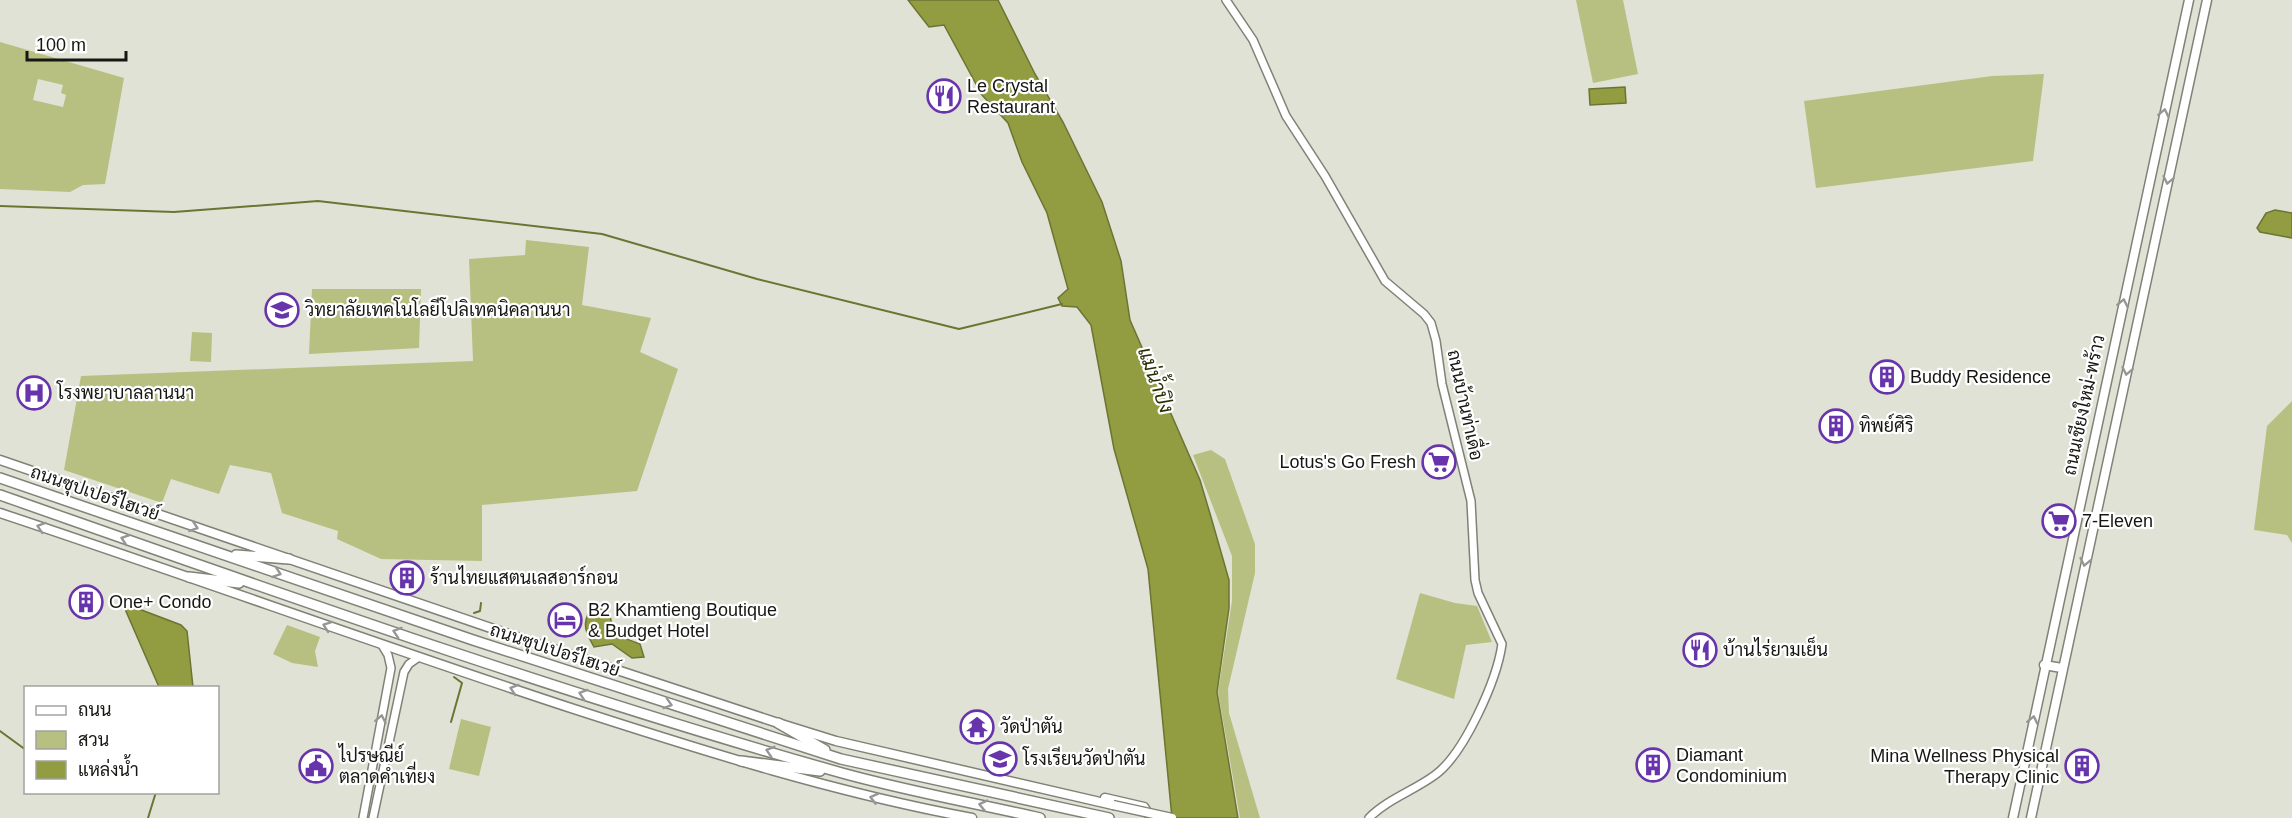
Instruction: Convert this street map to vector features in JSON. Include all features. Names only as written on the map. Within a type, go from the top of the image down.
[{"type":"highway","name":"ถนนซุปเปอร์ไฮเวย์","points":[[0,478],[459,636],[841,759],[1109,818]]},
{"type":"highway","name":"ถนนซุปเปอร์ไฮเวย์","points":[[0,495],[259,586],[635,710],[846,774],[1040,818]]},
{"type":"highway","points":[[222,554],[289,559]]},
{"type":"highway","points":[[189,577],[259,586]]},
{"type":"highway","points":[[778,723],[841,759]]},
{"type":"highway","points":[[741,761],[846,774]]},
{"type":"main road","name":"ถนนเชียงใหม่-พร้าว","points":[[2013,818],[2044,665],[2189,0]]},
{"type":"main road","name":"ถนนเชียงใหม่-พร้าว","points":[[2031,818],[2206,0]]},
{"type":"main road","points":[[2184,23],[2201,24]]},
{"type":"main road","points":[[0,460],[464,619],[836,741],[1172,818]]},
{"type":"main road","points":[[0,513],[465,673],[741,761],[942,818]]},
{"type":"main road","points":[[2044,665],[2062,668]]},
{"type":"main road","points":[[836,741],[868,744],[1136,805],[1148,810],[1151,818]]},
{"type":"main road","points":[[893,804],[972,818]]},
{"type":"street","name":"ถนนบ้านท่าเดื่อ","points":[[1226,0],[1253,40],[1286,116],[1325,176],[1385,281],[1424,314],[1431,323],[1442,384],[1471,501],[1475,579],[1502,644],[1488,687],[1465,740],[1453,759],[1421,786],[1369,818]]},
{"type":"street","points":[[363,818],[391,668],[388,655],[382,645]]},
{"type":"street","points":[[373,818],[404,672],[409,664],[419,657]]},
{"type":"street","points":[[372,765],[384,767]]},
{"type":"green space","points":[[1576,0],[1623,0],[1638,74],[1593,83]]},
{"type":"green space","points":[[0,42],[124,78],[105,184],[83,185],[70,192],[0,189]],"holes":[[[38,79],[63,85],[61,93],[66,95],[63,107],[33,100]]]},
{"type":"green space","points":[[2044,74],[2033,161],[1816,188],[1804,101],[1992,76]]},
{"type":"green space","points":[[526,240],[589,247],[582,305],[651,318],[640,352],[678,369],[637,491],[482,505],[482,561],[381,559],[337,539],[338,531],[282,513],[271,473],[230,465],[219,494],[171,479],[162,503],[64,470],[81,376],[473,361],[469,259],[525,255]]},
{"type":"green space","points":[[312,289],[421,289],[419,348],[309,354]]},
{"type":"green space","points":[[192,332],[212,333],[211,362],[190,361]]},
{"type":"green space","points":[[2292,401],[2292,543],[2287,535],[2254,530],[2267,426]]},
{"type":"green space","points":[[1211,450],[1225,459],[1255,544],[1255,573],[1228,689],[1229,713],[1260,818],[1240,818],[1218,692],[1232,601],[1232,556],[1193,455]]},
{"type":"green space","points":[[1420,593],[1455,603],[1477,606],[1492,642],[1466,645],[1454,699],[1396,679]]},
{"type":"green space","points":[[287,625],[320,637],[315,651],[318,667],[292,663],[273,654]]},
{"type":"green space","points":[[461,719],[491,727],[479,776],[449,769]]},
{"type":"water","name":"แม่น้ำปิง","points":[[908,0],[998,0],[1035,74],[1063,122],[1102,202],[1121,261],[1130,320],[1200,480],[1229,580],[1229,608],[1217,692],[1238,818],[1172,818],[1148,569],[1114,449],[1091,325],[1077,307],[1062,306],[1058,298],[1068,289],[1047,213],[1022,162],[1008,123],[982,95],[944,25],[929,27]]},
{"type":"water","points":[[1625,87],[1626,103],[1590,105],[1589,89]]},
{"type":"water","points":[[2275,210],[2292,213],[2292,238],[2260,232],[2257,228],[2266,213]]},
{"type":"water","points":[[131,606],[181,625],[187,631],[193,686],[159,686],[125,609]]},
{"type":"water","points":[[599,608],[609,614],[612,626],[619,635],[640,644],[644,657],[632,658],[612,644],[594,647],[585,624],[591,609]]},
{"type":"waterway","points":[[0,206],[174,212],[318,201],[602,234],[757,279],[959,329],[1062,304]]},
{"type":"waterway","points":[[474,613],[480,611],[481,603]]},
{"type":"waterway","points":[[451,722],[462,683],[454,677]]},
{"type":"waterway","points":[[0,731],[24,749]]},
{"type":"waterway","points":[[148,818],[155,794]]},
{"type":"place","name":"Le Crystal Restaurant","points":[[944,96]]},
{"type":"place","name":"วิทยาลัยเทคโนโลยีโปลิเทคนิคลานนา","points":[[282,310]]},
{"type":"place","name":"Buddy Residence","points":[[1887,377]]},
{"type":"place","name":"โรงพยาบาลลานนา","points":[[34,393]]},
{"type":"place","name":"ทิพย์ศิริ","points":[[1836,426]]},
{"type":"place","name":"Lotus's Go Fresh","points":[[1439,462]]},
{"type":"place","name":"7-Eleven","points":[[2059,521]]},
{"type":"place","name":"ร้านไทยแสตนเลสอาร์กอน","points":[[407,578]]},
{"type":"place","name":"One+ Condo","points":[[86,602]]},
{"type":"place","name":"B2 Khamtieng Boutique & Budget Hotel","points":[[565,620]]},
{"type":"place","name":"บ้านไร่ยามเย็น","points":[[1700,650]]},
{"type":"place","name":"วัดป่าตัน","points":[[977,727]]},
{"type":"place","name":"โรงเรียนวัดป่าตัน","points":[[1000,759]]},
{"type":"place","name":"Diamant Condominium","points":[[1653,765]]},
{"type":"place","name":"ไปรษณีย์ ตลาดคำเที่ยง","points":[[316,766]]},
{"type":"place","name":"Mina Wellness Physical Therapy Clinic","points":[[2082,766]]}]
